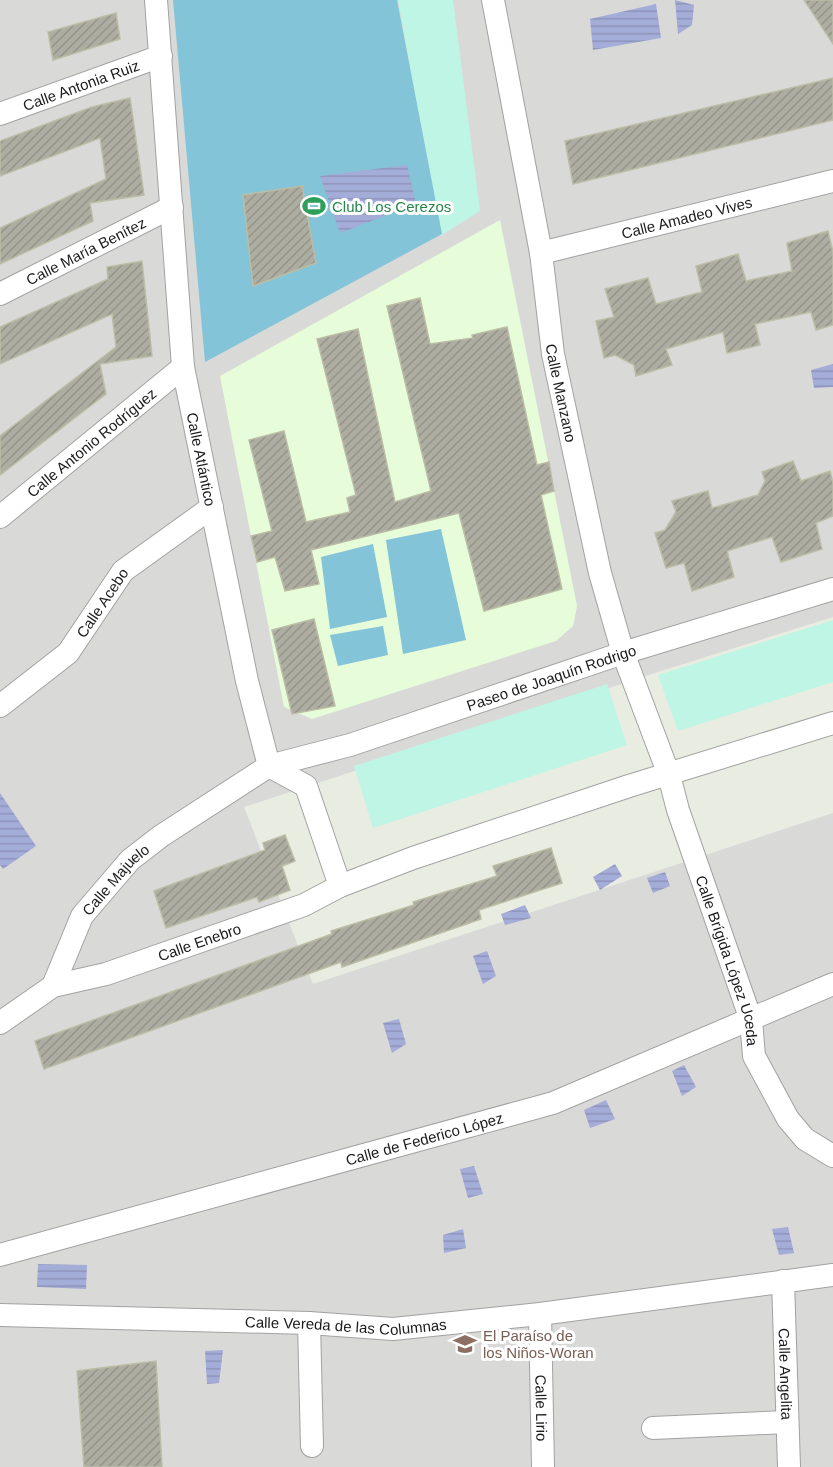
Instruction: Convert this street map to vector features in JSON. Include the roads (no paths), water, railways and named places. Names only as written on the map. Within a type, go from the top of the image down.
[{"type":"street","name":"Calle Atlántico","points":[[156,0],[183,367],[247,681],[269,766]]},
{"type":"street","name":"Calle Manzano","points":[[493,0],[541,253],[553,354],[600,573],[623,653],[669,775]]},
{"type":"street","name":"Calle Antonia Ruiz","points":[[0,114],[161,56]]},
{"type":"street","name":"Calle Amadeo Vives","points":[[541,253],[833,181]]},
{"type":"street","name":"Calle María Benítez","points":[[0,294],[172,207]]},
{"type":"street","name":"Calle Antonio Rodríguez","points":[[0,517],[183,367]]},
{"type":"street","name":"Calle Acebo","points":[[0,706],[68,653],[123,571],[212,507]]},
{"type":"street","name":"Paseo de Joaquín Rodrigo","points":[[269,766],[350,745],[623,653],[833,590]]},
{"type":"street","points":[[269,766],[306,786],[340,886],[413,858],[629,786],[833,723]]},
{"type":"street","name":"Calle Majuelo","points":[[53,986],[82,916],[130,860],[161,836],[269,766]]},
{"type":"street","name":"Calle Brígida López Uceda","points":[[669,775],[678,810],[751,1020],[754,1056],[788,1119],[805,1139],[833,1156]]},
{"type":"street","name":"Calle Enebro","points":[[53,986],[117,971],[304,905],[340,886]]},
{"type":"street","name":"Calle de Federico López","points":[[0,1255],[553,1103],[833,984]]},
{"type":"street","points":[[0,1023],[53,986]]},
{"type":"street","name":"Calle Vereda de las Columnas","points":[[0,1315],[309,1323],[393,1329],[540,1314],[833,1275]]},
{"type":"street","name":"Calle Angelita","points":[[783,1281],[789,1467]]},
{"type":"street","name":"Calle Lirio","points":[[540,1314],[543,1467]]},
{"type":"street","points":[[309,1323],[312,1446]]},
{"type":"street","points":[[653,1428],[787,1422]]},
{"type":"place","name":"Club Los Cerezos","points":[[314,206]]},
{"type":"place","name":"El Paraíso de los Niños-Woran","points":[[465,1344]]}]
